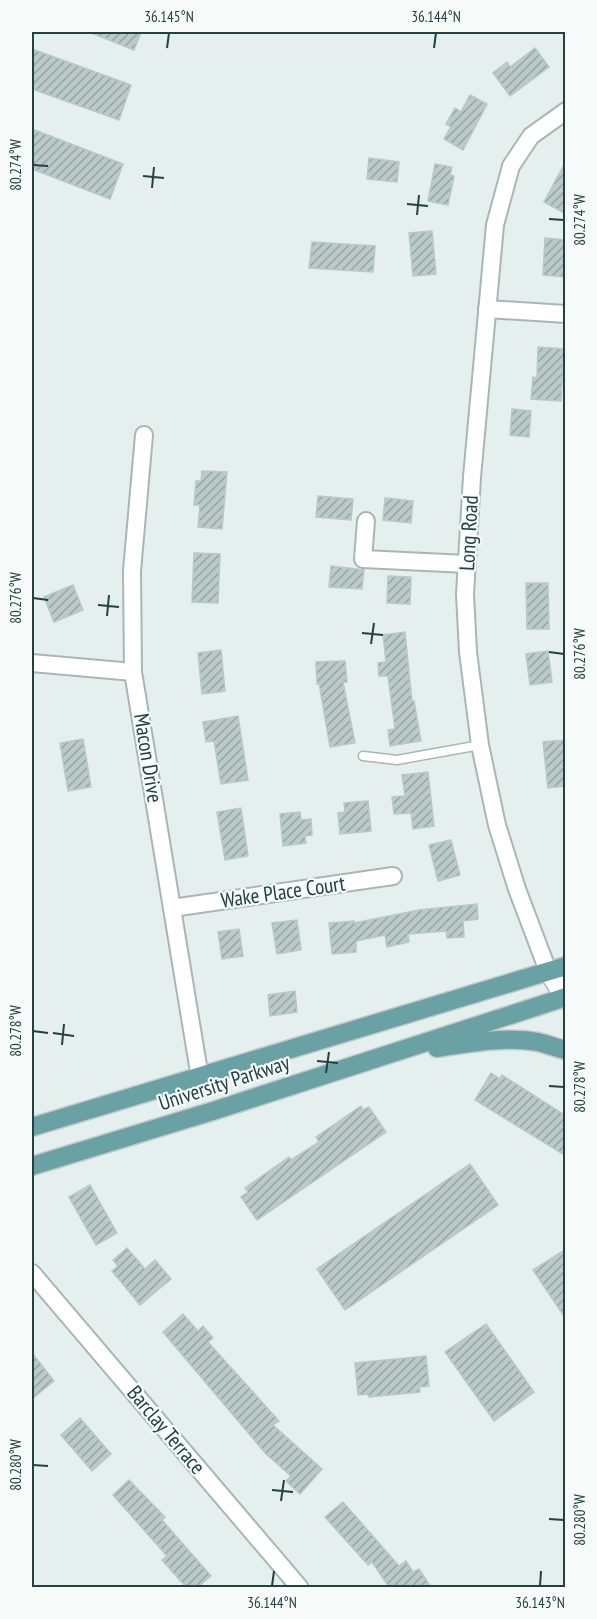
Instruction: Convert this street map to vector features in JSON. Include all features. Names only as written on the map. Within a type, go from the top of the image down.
[{"type":"main road","name":"University Parkway","points":[[32,1127],[566,966]]},
{"type":"main road","name":"Long Road","points":[[548,971],[565,994]]},
{"type":"main road","name":"University Parkway","points":[[32,1166],[213,1111],[565,994]]},
{"type":"main road","points":[[415,1045],[434,1048],[505,1040],[536,1042],[566,1050]]},
{"type":"street","name":"Long Road","points":[[548,971],[517,889],[497,825],[480,745],[468,652],[465,594],[472,477],[495,225],[511,166],[531,136],[566,111]]},
{"type":"street","points":[[487,309],[566,314]]},
{"type":"street","name":"Macon Drive","points":[[144,435],[132,571],[134,672],[200,1077]]},
{"type":"street","points":[[366,521],[363,559],[467,564]]},
{"type":"street","points":[[32,663],[134,672]]},
{"type":"street","name":"Wake Place Court","points":[[172,908],[393,876]]},
{"type":"street","name":"Barclay Terrace","points":[[32,1273],[300,1587]]},
{"type":"lane","points":[[363,756],[398,760],[480,745]]},
{"type":"building","points":[[89,32],[141,32],[134,50]]},
{"type":"building","points":[[535,48],[549,67],[510,96],[493,73],[507,62],[510,67]]},
{"type":"building","points":[[32,49],[131,85],[119,120],[32,89]]},
{"type":"building","points":[[470,95],[487,104],[463,150],[444,139],[451,127],[446,124],[455,108],[461,112]]},
{"type":"building","points":[[32,129],[123,164],[110,199],[32,169]]},
{"type":"building","points":[[369,158],[399,162],[397,182],[367,179]]},
{"type":"building","points":[[566,161],[566,214],[544,202]]},
{"type":"building","points":[[435,164],[452,167],[450,175],[454,176],[448,205],[428,201]]},
{"type":"building","points":[[432,231],[436,274],[413,276],[409,233]]},
{"type":"building","points":[[545,238],[566,240],[566,277],[543,275]]},
{"type":"building","points":[[312,242],[375,246],[373,272],[309,268]]},
{"type":"building","points":[[538,347],[564,349],[561,401],[531,399],[533,377],[537,378]]},
{"type":"building","points":[[512,409],[531,411],[529,437],[510,435]]},
{"type":"building","points":[[202,471],[227,472],[222,529],[198,527],[200,505],[194,505],[196,481],[201,481]]},
{"type":"building","points":[[318,496],[353,499],[351,520],[316,517]]},
{"type":"building","points":[[385,498],[413,501],[411,523],[383,520]]},
{"type":"building","points":[[194,553],[220,554],[218,603],[192,602]]},
{"type":"building","points":[[331,566],[364,570],[362,589],[329,587]]},
{"type":"building","points":[[388,576],[411,577],[410,604],[387,603]]},
{"type":"building","points":[[526,583],[548,583],[549,629],[527,629]]},
{"type":"building","points":[[73,585],[83,610],[54,622],[44,597]]},
{"type":"building","points":[[405,632],[412,702],[414,701],[421,741],[390,746],[388,730],[395,729],[388,676],[379,676],[378,663],[386,662],[383,635]]},
{"type":"building","points":[[221,650],[225,691],[202,694],[198,653]]},
{"type":"building","points":[[548,651],[552,682],[530,685],[526,654]]},
{"type":"building","points":[[345,661],[347,682],[343,682],[355,743],[330,747],[319,683],[317,684],[316,662]]},
{"type":"building","points":[[238,716],[248,780],[221,784],[214,741],[206,742],[203,722]]},
{"type":"building","points":[[83,739],[91,787],[68,791],[60,743]]},
{"type":"building","points":[[566,740],[566,786],[548,788],[543,742]]},
{"type":"building","points":[[428,772],[434,826],[413,829],[411,813],[394,814],[392,797],[405,796],[402,775]]},
{"type":"building","points":[[368,801],[371,831],[340,834],[338,813],[345,812],[344,803]]},
{"type":"building","points":[[241,808],[248,856],[225,860],[217,812]]},
{"type":"building","points":[[300,812],[301,820],[311,819],[312,835],[305,836],[306,843],[283,846],[280,814]]},
{"type":"building","points":[[451,840],[460,875],[438,881],[429,845]]},
{"type":"building","points":[[477,904],[478,919],[463,921],[464,937],[447,938],[446,931],[408,934],[409,942],[387,947],[385,935],[356,941],[356,952],[332,954],[329,923],[354,921],[354,923],[419,910]]},
{"type":"building","points":[[297,920],[301,950],[277,954],[272,923]]},
{"type":"building","points":[[239,929],[243,956],[222,959],[218,932]]},
{"type":"building","points":[[295,991],[297,1012],[270,1016],[268,995]]},
{"type":"building","points":[[491,1073],[500,1079],[502,1075],[566,1116],[566,1156],[475,1100]]},
{"type":"building","points":[[361,1106],[363,1110],[369,1107],[386,1132],[257,1220],[241,1197],[248,1192],[245,1188],[289,1157],[291,1160],[319,1142],[316,1137]]},
{"type":"building","points":[[470,1164],[498,1205],[345,1310],[317,1269]]},
{"type":"building","points":[[90,1185],[117,1233],[96,1245],[69,1197]]},
{"type":"building","points":[[127,1248],[145,1269],[155,1260],[171,1279],[140,1305],[112,1271],[118,1266],[113,1260]]},
{"type":"building","points":[[566,1249],[566,1319],[533,1270]]},
{"type":"building","points":[[183,1314],[198,1331],[203,1326],[213,1338],[208,1342],[279,1421],[273,1425],[322,1469],[300,1494],[286,1481],[291,1476],[266,1454],[163,1332]]},
{"type":"building","points":[[486,1324],[534,1392],[494,1421],[445,1352]]},
{"type":"building","points":[[32,1353],[54,1381],[32,1399]]},
{"type":"building","points":[[426,1356],[429,1386],[419,1387],[420,1392],[369,1397],[368,1394],[358,1395],[355,1363]]},
{"type":"building","points":[[80,1418],[111,1454],[92,1471],[61,1435]]},
{"type":"building","points":[[129,1480],[165,1517],[162,1520],[211,1576],[198,1587],[186,1587],[162,1560],[167,1556],[113,1495]]},
{"type":"building","points":[[343,1502],[399,1566],[406,1561],[413,1572],[419,1569],[431,1587],[389,1587],[372,1562],[368,1565],[325,1517]]}]
